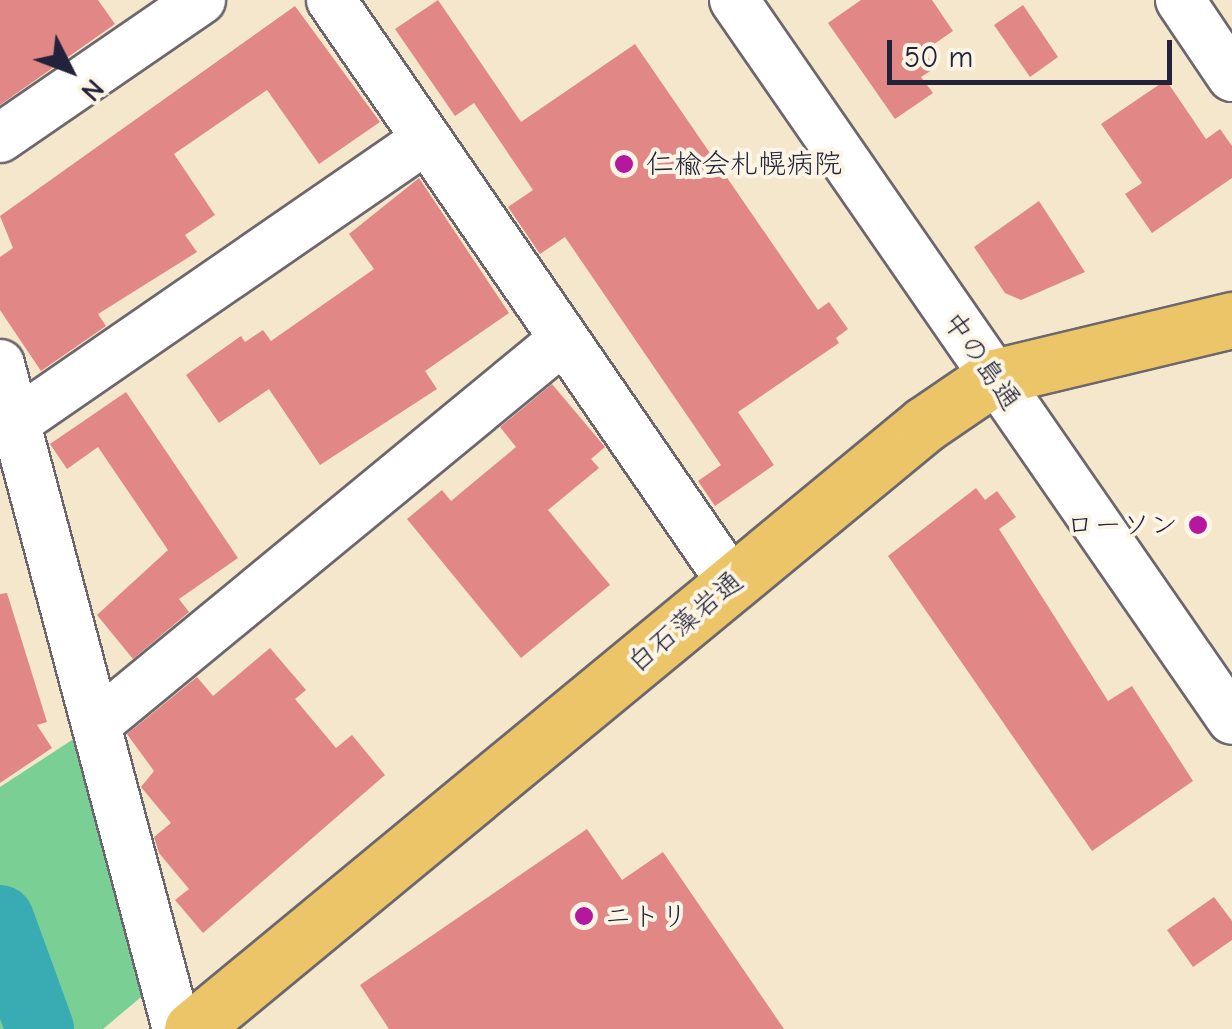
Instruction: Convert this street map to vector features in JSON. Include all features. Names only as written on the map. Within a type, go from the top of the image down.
[{"type":"main road","name":"白石藻岩通","points":[[192,1029],[925,424],[994,378],[1232,320]]},
{"type":"street","points":[[0,138],[201,0]]},
{"type":"street","points":[[331,0],[732,583]]},
{"type":"street","name":"中の島通","points":[[734,0],[1232,720]]},
{"type":"street","points":[[1180,0],[1232,77]]},
{"type":"street","points":[[19,420],[427,139]]},
{"type":"street","points":[[98,722],[564,339]]},
{"type":"street","points":[[0,364],[19,420],[177,1029]]},
{"type":"green space","points":[[75,738],[147,992],[103,1029],[0,1029],[0,787]]},
{"type":"building","points":[[0,0],[98,0],[115,24],[0,105]]},
{"type":"building","points":[[438,0],[521,122],[635,44],[818,310],[829,302],[848,329],[836,338],[839,343],[738,412],[774,465],[715,506],[698,481],[721,465],[565,237],[540,254],[508,207],[533,190],[474,103],[455,116],[395,29]]},
{"type":"building","points":[[861,0],[932,0],[953,31],[924,51],[935,68],[921,77],[933,93],[895,119],[828,23]]},
{"type":"building","points":[[1023,5],[1058,57],[1030,77],[994,25]]},
{"type":"building","points":[[295,6],[380,122],[319,164],[267,90],[174,154],[215,215],[185,235],[197,252],[98,314],[106,326],[41,371],[0,310],[0,257],[13,248],[0,216]]},
{"type":"building","points":[[1166,80],[1206,139],[1220,129],[1232,146],[1232,178],[1152,233],[1125,194],[1142,183],[1101,124]]},
{"type":"building","points":[[419,178],[509,313],[425,371],[437,389],[320,465],[269,389],[219,423],[186,375],[241,336],[245,342],[263,330],[271,341],[374,269],[349,234]]},
{"type":"building","points":[[1039,201],[1085,272],[1021,300],[1005,293],[974,247]]},
{"type":"building","points":[[552,384],[605,447],[591,459],[599,468],[548,510],[610,585],[521,658],[407,519],[442,490],[451,501],[516,447],[500,427]]},
{"type":"building","points":[[126,392],[238,558],[179,599],[189,612],[133,659],[97,615],[168,550],[98,447],[67,469],[50,444]]},
{"type":"building","points":[[976,488],[985,500],[997,491],[1016,517],[999,529],[1108,701],[1132,686],[1193,781],[1092,851],[888,556]]},
{"type":"building","points":[[7,593],[47,722],[37,725],[52,748],[0,783],[0,594]]},
{"type":"building","points":[[270,648],[306,690],[295,699],[336,748],[352,735],[385,775],[203,933],[175,900],[189,889],[159,853],[154,837],[171,823],[141,787],[154,771],[127,734],[197,677],[213,696]]},
{"type":"building","name":"ニトリ","points":[[587,829],[622,880],[663,852],[784,1029],[389,1029],[360,985]]},
{"type":"building","points":[[1214,897],[1232,921],[1232,940],[1193,967],[1167,930]]},
{"type":"waterway","points":[[0,919],[40,1029]]},
{"type":"place","name":"仁楡会札幌病院","points":[[624,164]]},
{"type":"place","name":"ローソン","points":[[1198,525]]},
{"type":"place","name":"ニトリ","points":[[584,916]]}]
